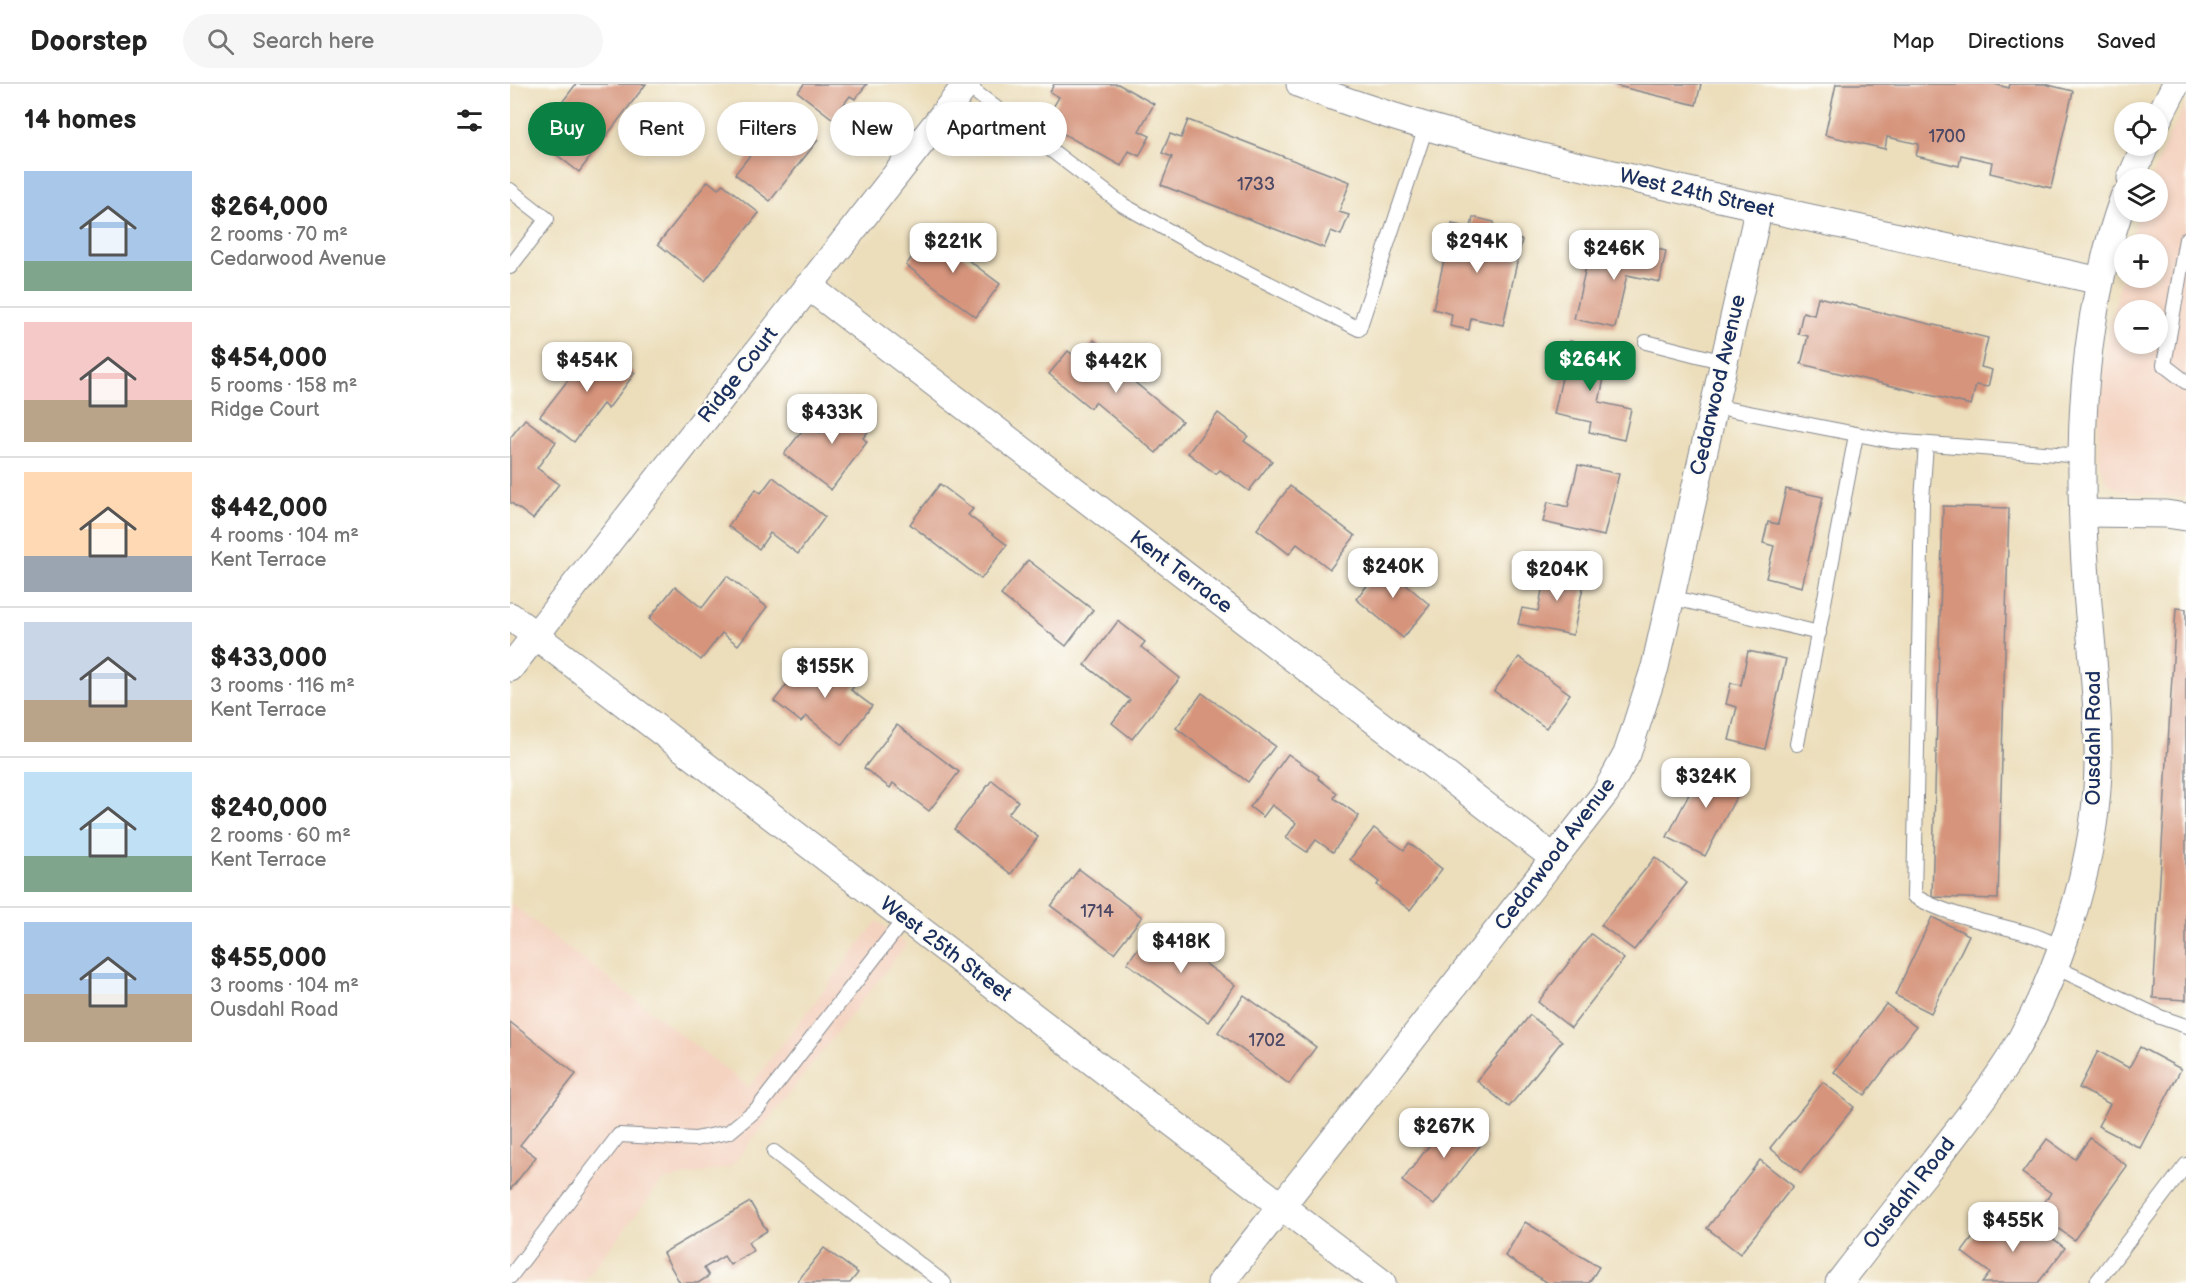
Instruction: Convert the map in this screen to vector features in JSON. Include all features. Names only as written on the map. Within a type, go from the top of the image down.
[{"type":"street","name":"West 24th Street","points":[[1300,84],[1339,99],[1492,146],[2100,281]]},
{"type":"street","name":"Ridge Court","points":[[510,668],[967,85]]},
{"type":"street","points":[[2164,102],[2169,86]]},
{"type":"street","name":"Cedarwood Avenue","points":[[1221,1283],[1606,792],[1627,754],[1654,667],[1759,207]]},
{"type":"street","name":"Ousdahl Road","points":[[1839,1283],[1986,1094],[2010,1058],[2031,1018],[2057,956],[2080,887],[2096,800],[2098,755],[2083,513],[2081,456],[2083,404],[2100,281],[2117,222]]},
{"type":"street","name":"Kent Terrace","points":[[808,286],[1554,858]]},
{"type":"street","points":[[2083,513],[2166,514],[2186,517]]},
{"type":"street","name":"West 25th Street","points":[[510,616],[1382,1283]]},
{"type":"lane","points":[[967,85],[1123,205],[1205,251],[1359,329],[1426,127]]},
{"type":"lane","points":[[510,190],[547,219],[510,267]]},
{"type":"lane","points":[[2186,239],[2183,268],[2164,365],[2186,382]]},
{"type":"lane","points":[[1646,342],[1724,362]]},
{"type":"lane","points":[[1713,406],[1892,441],[2081,456]]},
{"type":"lane","points":[[1797,744],[1856,435]]},
{"type":"lane","points":[[1926,444],[1922,500],[1914,896],[1927,904],[2026,933],[2057,956],[2160,1017],[2186,1026]]},
{"type":"lane","points":[[1670,597],[1820,633]]},
{"type":"lane","points":[[510,1277],[619,1135],[695,1139],[729,1132],[758,1108],[905,918]]},
{"type":"lane","points":[[774,1152],[944,1283]]},
{"type":"lane","points":[[2096,1283],[2186,1165]]},
{"type":"shaded area","points":[[2186,103],[2186,498],[2124,492],[2107,483],[2099,463],[2098,427],[2105,347],[2114,309],[2114,354],[2168,354],[2168,300],[2116,300],[2119,288],[2168,288],[2168,234],[2132,234],[2136,222],[2168,222],[2168,168],[2155,168],[2160,156],[2168,156],[2168,138]]},
{"type":"shaded area","points":[[510,903],[749,1087],[877,921],[907,944],[731,1167],[662,1181],[583,1283],[510,1283]]},
{"type":"building","points":[[576,84],[646,84],[632,102],[618,102],[618,121],[606,137],[606,102],[562,102]]},
{"type":"building","points":[[804,84],[867,84],[855,99],[850,96],[846,102],[830,102],[830,117],[818,107],[818,102],[811,102],[798,92]]},
{"type":"building","points":[[1054,84],[1118,84],[1154,104],[1139,131],[1150,136],[1139,156],[1129,151],[1121,166],[1067,136],[1067,102],[1056,102],[1059,97],[1050,92]]},
{"type":"building","points":[[1609,84],[1701,84],[1696,105]]},
{"type":"building","points":[[1836,84],[1994,84],[2009,88],[2010,84],[2044,84],[2073,91],[2051,188],[1990,173],[1992,162],[1961,155],[1959,166],[1916,156],[1919,144],[1887,137],[1885,149],[1825,135]]},
{"type":"building","points":[[1188,120],[1350,182],[1339,212],[1349,215],[1341,235],[1331,231],[1324,248],[1161,185],[1172,157],[1162,153],[1170,134],[1181,138]]},
{"type":"building","points":[[558,156],[591,156],[579,172]]},
{"type":"building","points":[[749,156],[805,156],[770,201],[735,174]]},
{"type":"building","points":[[708,181],[718,189],[723,184],[759,213],[705,281],[658,244]]},
{"type":"building","points":[[1473,217],[1494,222],[1492,233],[1522,240],[1503,325],[1471,318],[1469,330],[1450,326],[1452,314],[1433,309],[1452,224],[1471,228]]},
{"type":"building","points":[[931,232],[1000,284],[976,317],[906,265]]},
{"type":"building","points":[[1633,243],[1666,251],[1660,282],[1627,275],[1615,328],[1574,319],[1591,245],[1631,254]]},
{"type":"building","points":[[1818,297],[1988,338],[1981,367],[1992,370],[1988,387],[1976,385],[1971,405],[1801,364],[1808,336],[1798,334],[1803,312],[1814,315]]},
{"type":"building","points":[[1094,340],[1126,366],[1121,371],[1182,421],[1156,453],[1095,402],[1090,408],[1049,374],[1068,351],[1079,359]]},
{"type":"building","points":[[1570,341],[1610,350],[1599,402],[1631,409],[1624,440],[1589,432],[1591,422],[1554,414]]},
{"type":"building","points":[[596,344],[635,373],[608,409],[603,404],[574,442],[540,416]]},
{"type":"building","points":[[847,399],[876,421],[863,438],[867,442],[831,490],[784,454],[808,423],[820,433]]},
{"type":"building","points":[[1218,413],[1248,436],[1244,441],[1272,461],[1249,491],[1220,470],[1216,474],[1188,453]]},
{"type":"building","points":[[525,419],[556,442],[537,468],[559,484],[533,519],[510,502],[510,438]]},
{"type":"building","points":[[1578,465],[1619,474],[1604,536],[1543,522],[1548,502],[1568,507]]},
{"type":"building","points":[[773,477],[825,517],[798,554],[770,533],[759,549],[728,526],[756,489],[761,493]]},
{"type":"building","points":[[940,484],[973,509],[968,515],[1007,545],[981,579],[910,524]]},
{"type":"building","points":[[1290,486],[1355,536],[1330,569],[1297,544],[1289,554],[1257,529]]},
{"type":"building","points":[[1786,489],[1823,497],[1802,587],[1766,578],[1774,546],[1763,543],[1768,522],[1778,524]]},
{"type":"building","points":[[1943,506],[2009,508],[1998,899],[1932,897]]},
{"type":"building","points":[[1390,558],[1410,574],[1403,582],[1430,605],[1403,638],[1356,599]]},
{"type":"building","points":[[1028,560],[1093,610],[1066,646],[1001,595]]},
{"type":"building","points":[[1547,565],[1586,573],[1573,635],[1518,624],[1522,608],[1538,611]]},
{"type":"building","points":[[727,576],[767,607],[738,645],[722,633],[701,660],[649,619],[675,586],[702,608]]},
{"type":"building","points":[[2176,608],[2186,609],[2186,1000],[2153,998]]},
{"type":"building","points":[[1118,621],[1145,642],[1141,647],[1180,678],[1132,739],[1112,723],[1130,700],[1085,665]]},
{"type":"building","points":[[1748,651],[1786,659],[1765,749],[1729,740],[1737,707],[1726,704],[1731,683],[1741,685]]},
{"type":"building","points":[[808,657],[833,676],[844,663],[861,677],[851,690],[872,706],[842,745],[806,716],[801,722],[774,701]]},
{"type":"building","points":[[1519,657],[1570,694],[1546,728],[1494,691]]},
{"type":"building","points":[[1202,693],[1275,746],[1248,782],[1176,728]]},
{"type":"building","points":[[897,725],[959,772],[929,811],[893,783],[890,788],[864,768]]},
{"type":"building","points":[[1288,754],[1319,776],[1318,778],[1337,793],[1334,798],[1359,816],[1333,852],[1316,840],[1307,852],[1286,838],[1296,823],[1272,805],[1263,817],[1250,807]]},
{"type":"building","points":[[1706,761],[1744,782],[1705,856],[1667,837]]},
{"type":"building","points":[[992,780],[1018,801],[1008,814],[1038,837],[1011,874],[954,829]]},
{"type":"building","points":[[1374,828],[1404,850],[1409,843],[1442,869],[1410,910],[1377,885],[1379,882],[1350,859]]},
{"type":"building","points":[[1655,857],[1687,883],[1634,950],[1601,925]]},
{"type":"building","points":[[1079,869],[1142,917],[1114,953],[1051,906]]},
{"type":"building","points":[[1932,917],[1969,935],[1931,1013],[1895,995]]},
{"type":"building","points":[[1154,927],[1235,985],[1208,1022],[1127,963]]},
{"type":"building","points":[[1591,934],[1624,959],[1571,1028],[1538,1002]]},
{"type":"building","points":[[1244,995],[1316,1047],[1289,1084],[1218,1032]]},
{"type":"building","points":[[1886,1004],[1916,1027],[1865,1095],[1834,1072]]},
{"type":"building","points":[[1530,1015],[1562,1041],[1509,1107],[1477,1081]]},
{"type":"building","points":[[510,1022],[576,1074],[520,1145],[536,1157],[510,1190]]},
{"type":"building","points":[[2140,1047],[2181,1069],[2140,1148],[2098,1126],[2110,1104],[2079,1088],[2098,1051],[2129,1068]]},
{"type":"building","points":[[1823,1082],[1854,1107],[1801,1173],[1770,1148]]},
{"type":"building","points":[[1454,1113],[1486,1138],[1434,1205],[1402,1181]]},
{"type":"building","points":[[2090,1138],[2127,1166],[2074,1240],[2037,1213],[2051,1193],[2022,1173],[2047,1139],[2075,1159]]},
{"type":"building","points":[[1760,1160],[1793,1186],[1740,1254],[1707,1228]]},
{"type":"building","points":[[750,1202],[767,1231],[748,1242],[753,1251],[730,1265],[724,1256],[704,1268],[709,1276],[698,1283],[680,1283],[663,1253]]},
{"type":"building","points":[[1988,1217],[2015,1238],[2029,1220],[2065,1248],[2038,1283],[1982,1283],[1990,1273],[1962,1252]]},
{"type":"building","points":[[1525,1222],[1599,1267],[1589,1283],[1548,1283],[1505,1256]]},
{"type":"building","points":[[824,1248],[858,1273],[850,1283],[796,1283]]}]
